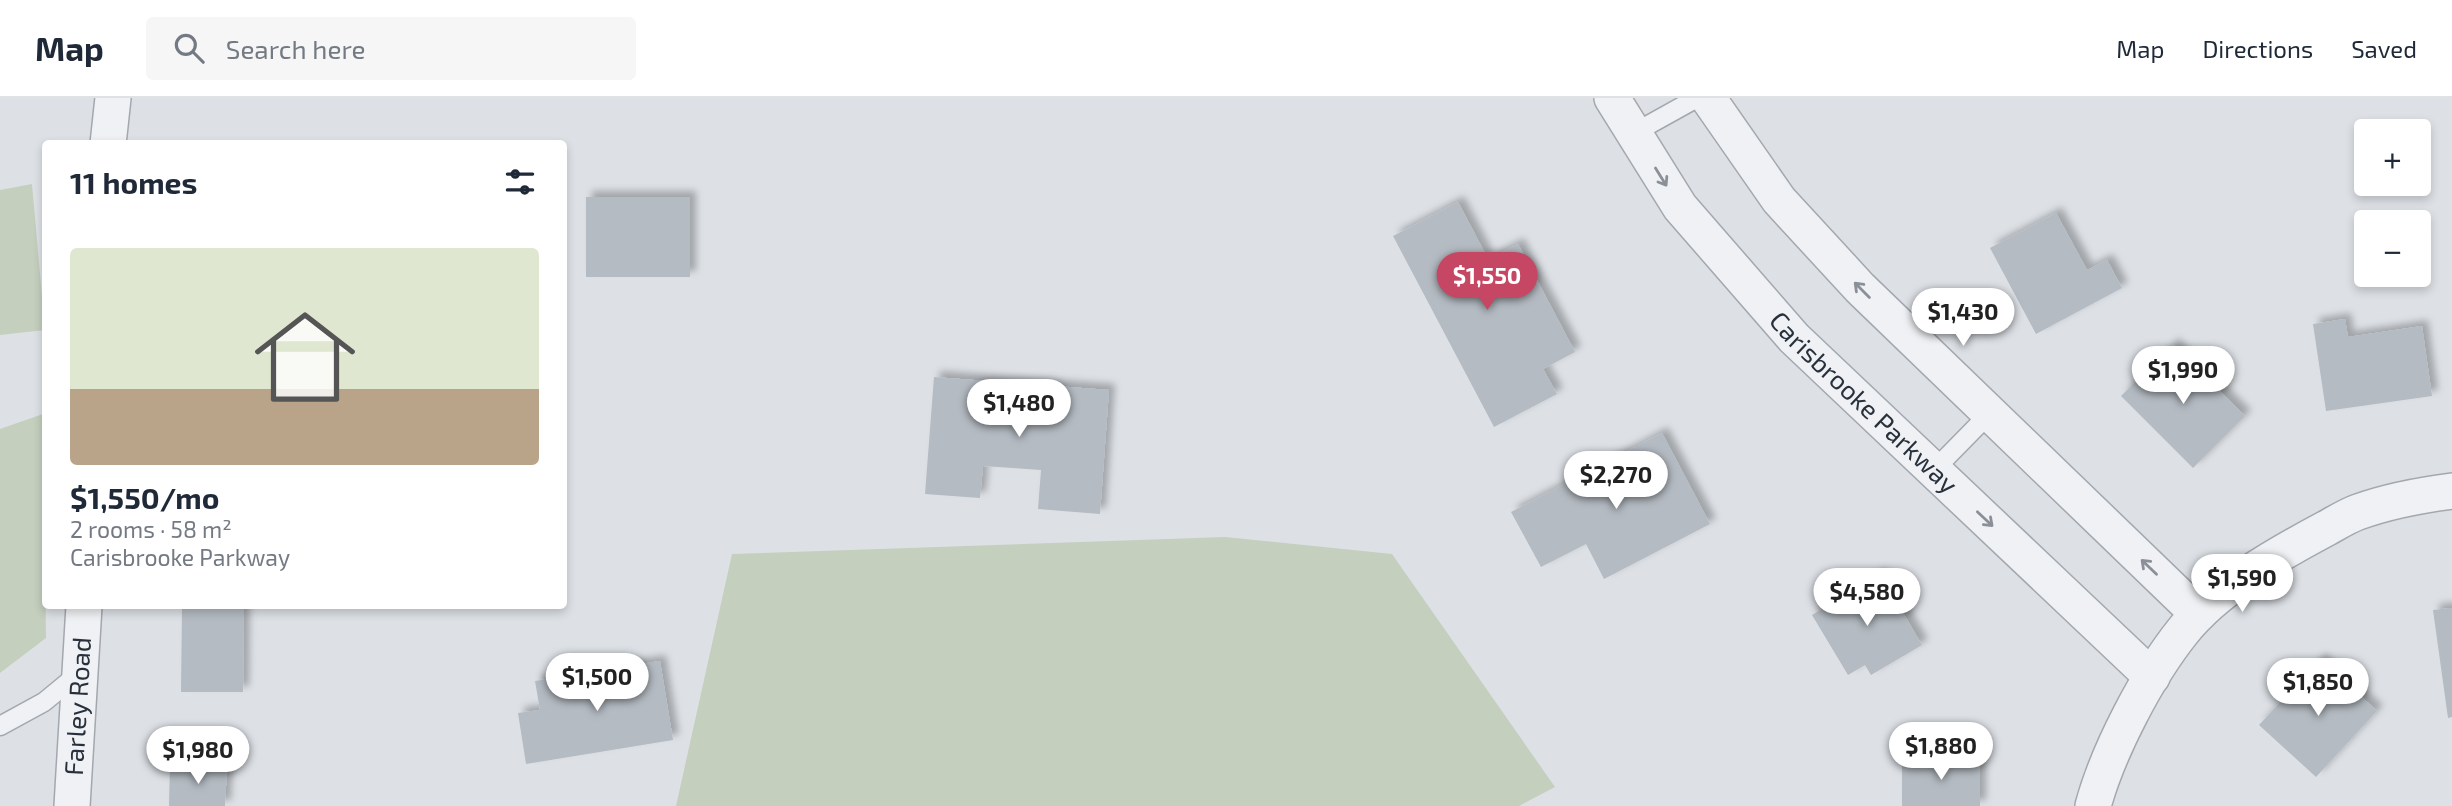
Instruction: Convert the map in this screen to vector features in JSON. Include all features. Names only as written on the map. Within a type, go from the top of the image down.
[{"type":"street","points":[[108,140],[113,98]]},
{"type":"street","name":"Carisbrooke Parkway","points":[[1612,98],[1680,207],[1794,338],[2152,677]]},
{"type":"street","points":[[1708,98],[1779,200],[1860,288],[2198,614]]},
{"type":"street","points":[[2093,806],[2100,781],[2152,677],[2182,631],[2198,614],[2246,576],[2300,542],[2358,512],[2421,495],[2452,491]]},
{"type":"street","name":"Farley Road","points":[[72,806],[84,609]]},
{"type":"lane","points":[[1634,133],[1697,98]]},
{"type":"lane","points":[[1934,470],[1990,413]]},
{"type":"lane","points":[[0,726],[44,702],[81,672]]},
{"type":"green space","points":[[32,184],[42,296],[42,330],[0,335],[0,190]]},
{"type":"green space","points":[[42,414],[42,609],[46,609],[46,638],[0,673],[0,429]]},
{"type":"green space","points":[[1225,537],[1392,554],[1555,787],[1519,806],[676,806],[732,554]]},
{"type":"building","points":[[586,197],[690,197],[690,277],[586,277]]},
{"type":"building","points":[[1458,202],[1488,259],[1518,244],[1575,352],[1543,369],[1557,394],[1494,427],[1393,236]]},
{"type":"building","points":[[2056,213],[2087,270],[2107,260],[2122,288],[2036,334],[1990,248]]},
{"type":"building","points":[[2345,319],[2348,337],[2422,326],[2432,396],[2326,411],[2313,324]]},
{"type":"building","points":[[2173,344],[2245,416],[2193,468],[2121,396]]},
{"type":"building","points":[[934,377],[1109,390],[1100,514],[1038,509],[1041,470],[983,466],[980,498],[925,494]]},
{"type":"building","points":[[1662,433],[1710,524],[1604,579],[1586,544],[1541,567],[1511,512]]},
{"type":"building","points":[[1880,574],[1922,645],[1871,675],[1865,665],[1848,675],[1812,615]]},
{"type":"building","points":[[2452,608],[2452,717],[2448,718],[2433,610]]},
{"type":"building","points":[[182,609],[244,609],[243,692],[181,692]]},
{"type":"building","points":[[2320,659],[2377,711],[2316,777],[2259,725]]},
{"type":"building","points":[[660,661],[673,740],[526,764],[518,713],[540,710],[535,681]]},
{"type":"building","points":[[1902,759],[1980,759],[1980,806],[1902,806]]},
{"type":"building","points":[[170,765],[227,767],[225,806],[169,806]]}]
